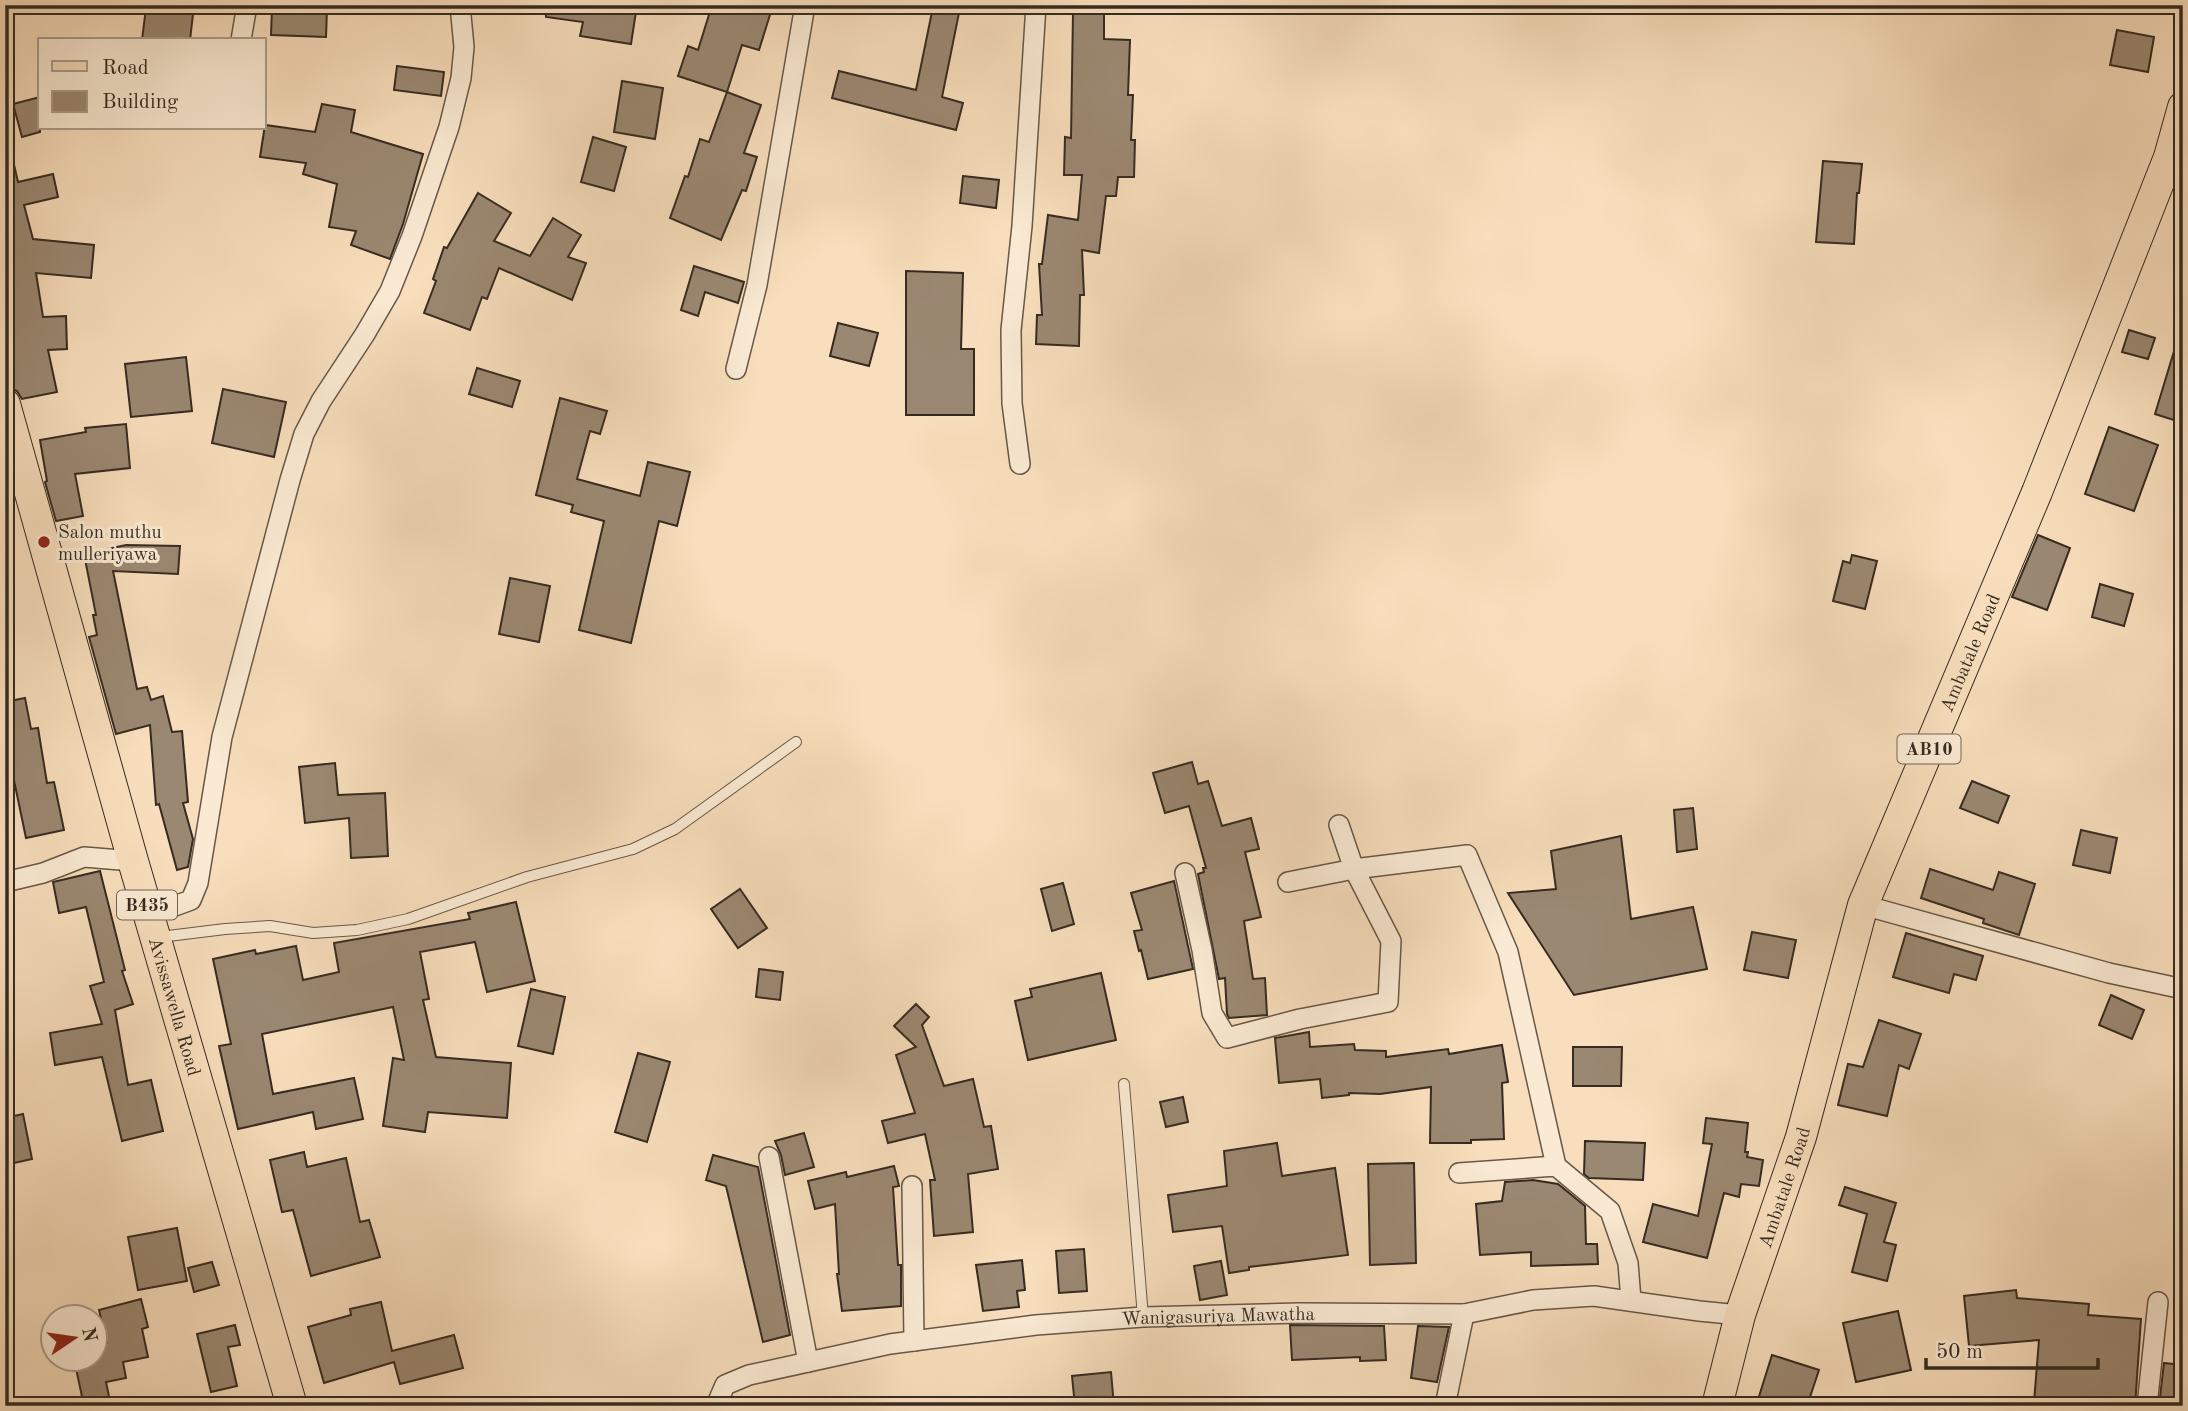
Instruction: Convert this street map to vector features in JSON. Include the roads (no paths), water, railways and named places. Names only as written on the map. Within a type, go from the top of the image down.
[{"type":"main road","name":"Ambatale Road","points":[[1717,1406],[1740,1315],[1801,1137],[1863,905],[2176,160],[2183,107]]},
{"type":"main road","name":"Avissawella Road","points":[[5,404],[16,471],[157,938],[292,1406]]},
{"type":"street","points":[[241,38],[247,5]]},
{"type":"street","points":[[148,908],[172,907],[191,900],[198,883],[222,737],[290,480],[304,434],[321,401],[390,291],[412,236],[449,127],[461,78],[464,47],[460,5]]},
{"type":"street","points":[[736,369],[757,285],[805,5]]},
{"type":"street","points":[[1020,464],[1012,403],[1011,330],[1022,226],[1035,5]]},
{"type":"street","points":[[1185,873],[1202,950],[1212,1013],[1227,1038],[1300,1019],[1388,1002],[1391,941],[1354,869],[1339,825]]},
{"type":"street","points":[[1288,882],[1354,869],[1467,855],[1508,953],[1556,1166],[1610,1211],[1628,1263],[1631,1300]]},
{"type":"street","points":[[5,881],[43,873],[84,858],[133,860]]},
{"type":"street","points":[[1863,905],[2109,973],[2183,989]]},
{"type":"street","points":[[769,1157],[808,1362]]},
{"type":"street","points":[[1459,1173],[1556,1166]]},
{"type":"street","points":[[912,1186],[914,1341]]},
{"type":"street","name":"Wanigasuriya Mawatha","points":[[716,1406],[720,1393],[732,1381],[749,1375],[914,1341],[1036,1325],[1143,1317],[1299,1313],[1464,1314],[1534,1300],[1594,1296],[1740,1315]]},
{"type":"street","points":[[2147,1406],[2158,1302]]},
{"type":"street","points":[[1445,1406],[1464,1314]]},
{"type":"lane","points":[[157,938],[270,926],[313,933],[357,930],[408,919],[503,884],[633,849],[675,829],[796,742]]},
{"type":"lane","points":[[1124,1084],[1143,1317]]},
{"type":"place","name":"Salon muthu mulleriyawa","points":[[44,542]]}]
